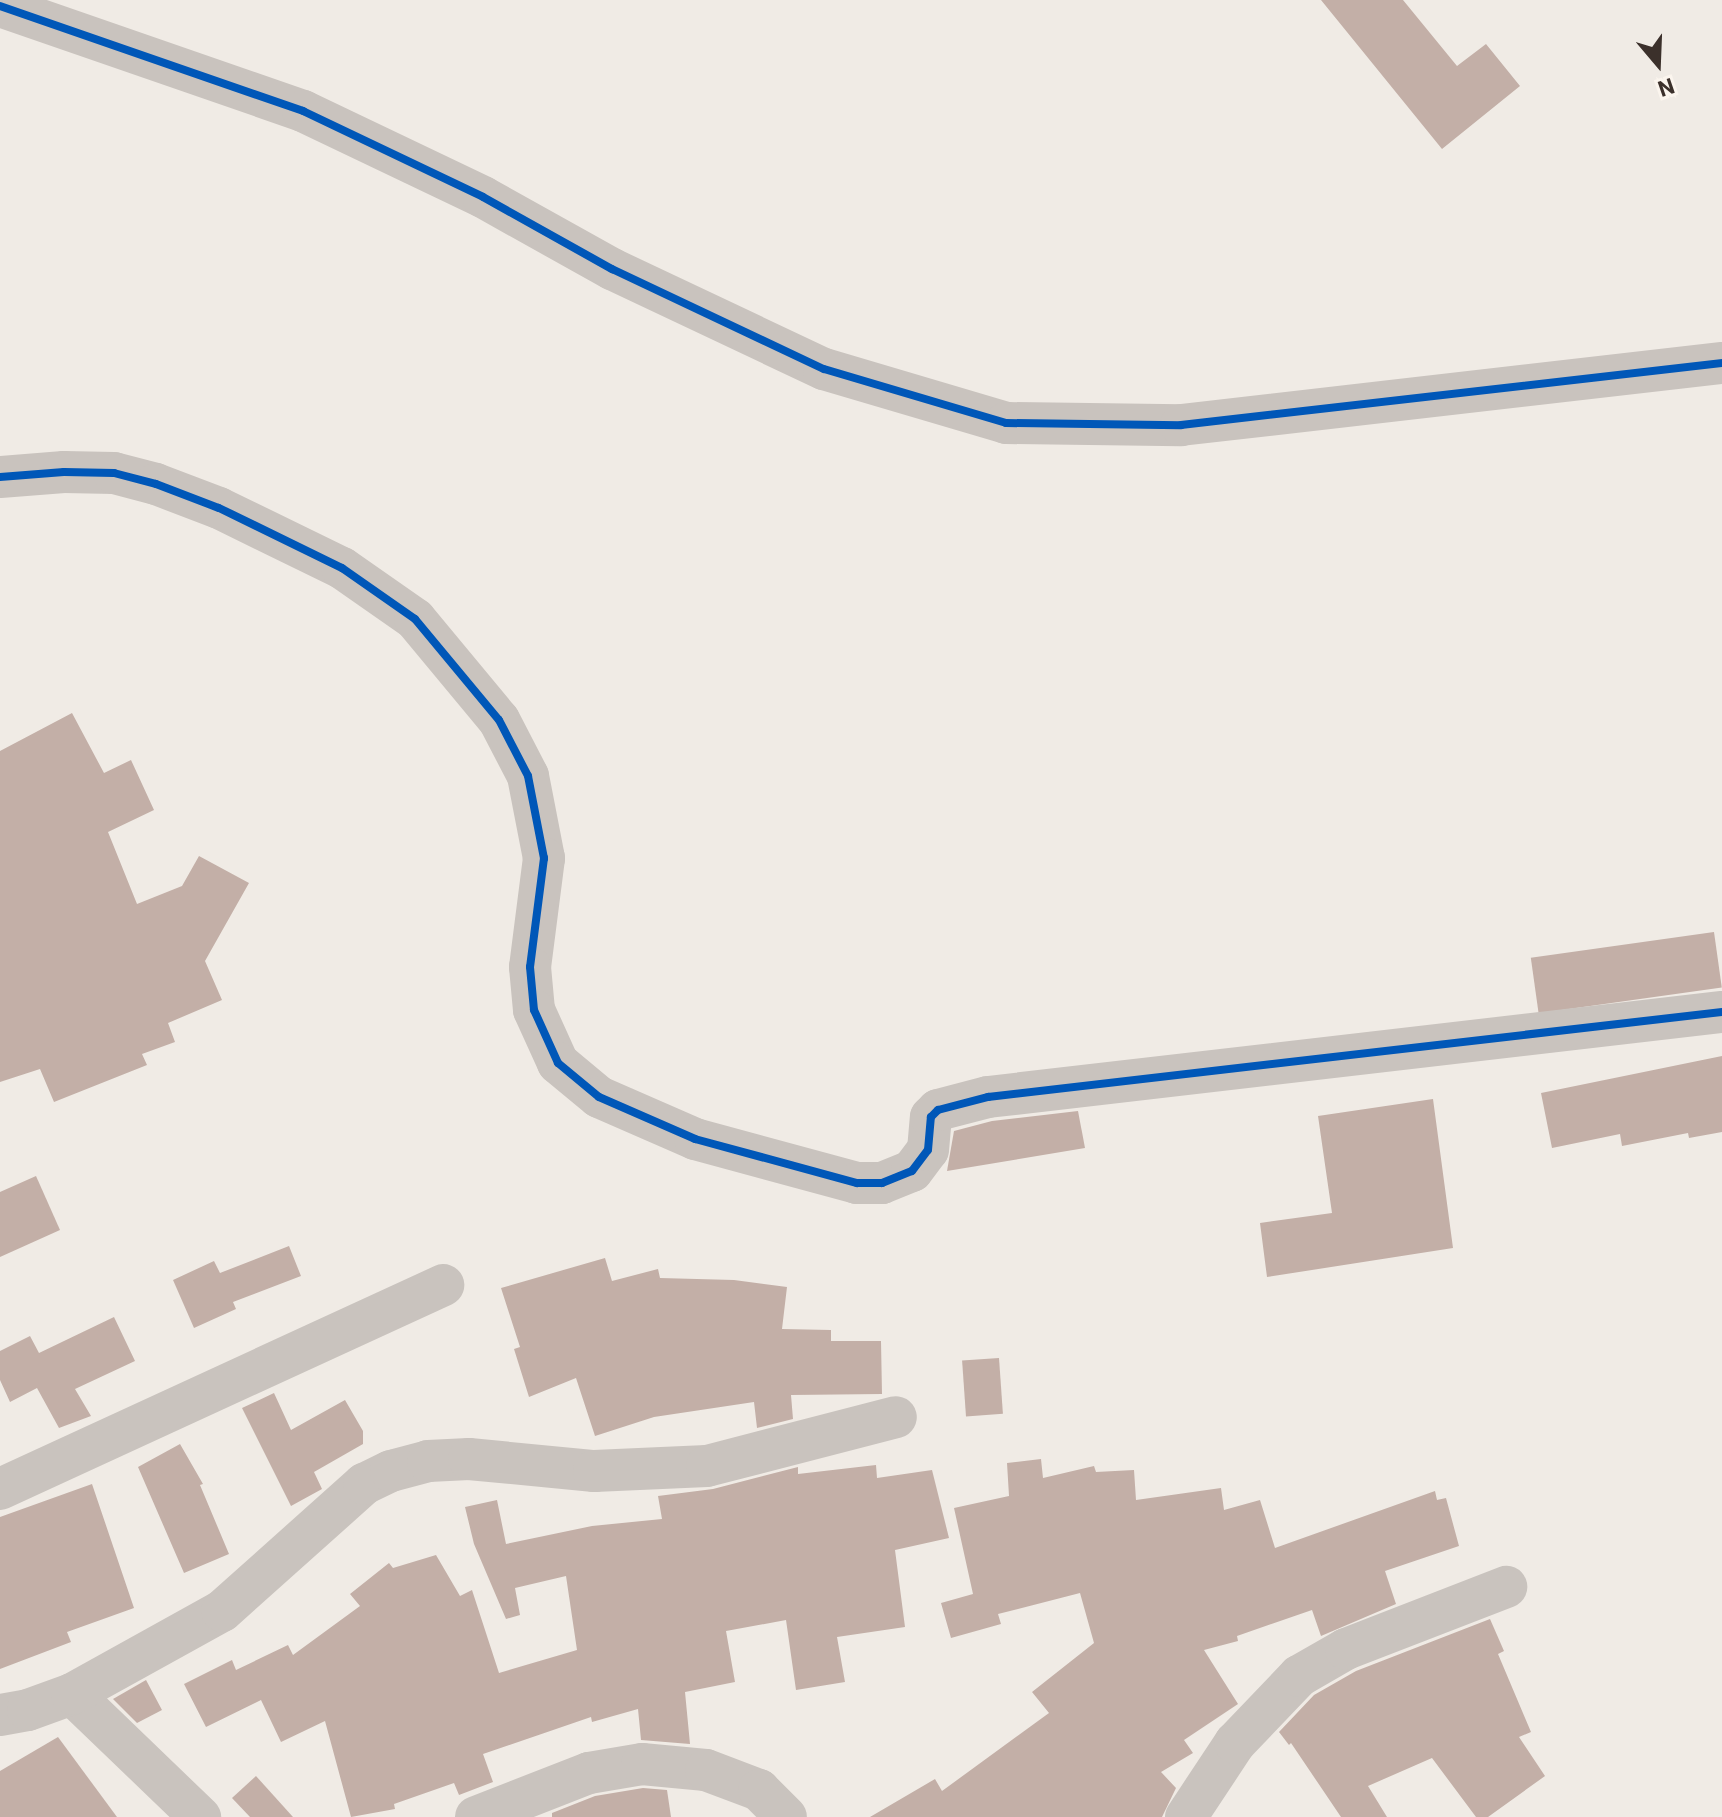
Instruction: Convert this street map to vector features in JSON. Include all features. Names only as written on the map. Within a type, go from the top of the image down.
[{"type":"street","points":[[0,6],[303,111],[483,197],[612,269],[824,369],[1006,423],[1181,425],[1722,363]]},
{"type":"street","points":[[0,477],[64,472],[114,473],[156,484],[219,508],[342,568],[415,619],[499,720],[528,776],[544,858],[530,967],[534,1010],[558,1063],[599,1097],[695,1139],[857,1183],[882,1183],[912,1171],[928,1150],[931,1117],[938,1110],[988,1097],[1722,1012]]},
{"type":"street","points":[[0,1489],[443,1285]]},
{"type":"street","points":[[0,1715],[28,1710],[72,1694],[222,1611],[364,1484],[391,1471],[428,1461],[469,1459],[594,1471],[707,1466],[896,1417]]},
{"type":"street","points":[[1186,1817],[1235,1743],[1299,1676],[1346,1649],[1506,1587]]},
{"type":"street","points":[[72,1694],[200,1817]]},
{"type":"street","points":[[476,1817],[589,1773],[642,1764],[706,1770],[759,1790],[786,1817]]},
{"type":"building","points":[[1321,0],[1403,0],[1457,66],[1486,44],[1520,86],[1442,149]]},
{"type":"building","points":[[72,713],[104,773],[131,760],[154,810],[108,832],[137,904],[182,886],[199,856],[249,883],[205,961],[222,1000],[168,1023],[175,1042],[142,1054],[147,1065],[54,1102],[40,1069],[0,1082],[0,751]]},
{"type":"building","points":[[1714,932],[1722,987],[1539,1013],[1531,958]]},
{"type":"building","points":[[1722,1056],[1722,1132],[1689,1138],[1688,1133],[1622,1146],[1620,1134],[1552,1148],[1541,1093]]},
{"type":"building","points":[[1433,1099],[1453,1248],[1267,1277],[1260,1223],[1332,1213],[1318,1116]]},
{"type":"building","points":[[1078,1111],[1085,1148],[947,1171],[954,1131],[992,1121]]},
{"type":"building","points":[[36,1176],[60,1230],[0,1257],[0,1192]]},
{"type":"building","points":[[289,1246],[301,1276],[233,1302],[236,1309],[194,1328],[173,1280],[214,1261],[220,1273]]},
{"type":"building","points":[[605,1258],[612,1281],[658,1269],[660,1278],[734,1280],[787,1287],[782,1329],[831,1330],[831,1341],[881,1341],[882,1394],[791,1395],[793,1419],[757,1428],[754,1402],[654,1417],[595,1436],[576,1378],[529,1397],[514,1349],[520,1347],[501,1288]]},
{"type":"building","points":[[114,1317],[135,1361],[75,1389],[91,1416],[59,1428],[37,1388],[10,1402],[0,1380],[0,1351],[30,1336],[39,1353]]},
{"type":"building","points":[[999,1358],[1003,1414],[966,1416],[962,1361]]},
{"type":"building","points":[[274,1393],[291,1430],[345,1400],[363,1431],[363,1444],[314,1472],[322,1489],[291,1506],[242,1408]]},
{"type":"building","points":[[180,1444],[203,1484],[200,1485],[229,1554],[184,1573],[138,1467]]},
{"type":"building","points":[[1041,1459],[1043,1478],[1094,1466],[1096,1472],[1134,1470],[1136,1500],[1221,1488],[1224,1510],[1260,1500],[1275,1548],[1435,1491],[1437,1500],[1446,1498],[1459,1546],[1385,1571],[1396,1604],[1321,1636],[1312,1610],[1237,1636],[1238,1641],[1204,1650],[1238,1704],[1184,1740],[1193,1753],[1161,1772],[1176,1788],[1162,1817],[870,1817],[935,1779],[942,1791],[1049,1713],[1032,1692],[1094,1643],[1080,1593],[998,1614],[1001,1624],[951,1638],[941,1603],[973,1594],[954,1508],[1009,1496],[1007,1463]]},
{"type":"building","points":[[876,1465],[877,1478],[932,1470],[949,1538],[895,1550],[905,1627],[837,1637],[845,1682],[796,1690],[786,1620],[726,1631],[735,1682],[685,1692],[690,1744],[641,1740],[638,1709],[592,1722],[591,1717],[483,1754],[493,1782],[459,1795],[454,1783],[394,1804],[395,1809],[351,1817],[325,1721],[281,1742],[261,1700],[206,1727],[184,1684],[232,1660],[236,1670],[288,1645],[293,1655],[360,1606],[350,1594],[389,1563],[393,1568],[436,1555],[460,1596],[472,1590],[499,1673],[577,1650],[566,1576],[515,1588],[520,1615],[506,1619],[474,1544],[465,1507],[497,1500],[506,1544],[592,1526],[662,1519],[658,1496],[713,1489],[798,1467],[798,1474]]},
{"type":"building","points":[[92,1484],[134,1608],[67,1632],[71,1642],[0,1669],[0,1517]]},
{"type":"building","points":[[1490,1619],[1504,1651],[1498,1654],[1531,1732],[1519,1737],[1545,1776],[1488,1817],[1476,1817],[1432,1758],[1368,1786],[1387,1817],[1341,1817],[1291,1743],[1289,1745],[1279,1732],[1314,1695],[1356,1671]]},
{"type":"building","points":[[146,1680],[162,1710],[137,1723],[113,1699]]},
{"type":"building","points":[[58,1737],[117,1817],[0,1817],[0,1771]]},
{"type":"building","points":[[256,1776],[293,1817],[250,1817],[232,1798]]},
{"type":"building","points":[[643,1788],[667,1790],[671,1817],[552,1817],[552,1813],[595,1796]]},
{"type":"cycle path","points":[[0,6],[303,111],[483,197],[612,269],[824,369],[1006,423],[1181,425],[1722,363]]},
{"type":"cycle path","points":[[0,477],[64,472],[114,473],[156,484],[219,508],[342,568],[415,619],[499,720],[528,776],[544,858],[530,967],[534,1010],[558,1063],[599,1097],[695,1139],[857,1183],[882,1183],[912,1171],[928,1150],[931,1117],[938,1110],[988,1097],[1722,1012]]}]
